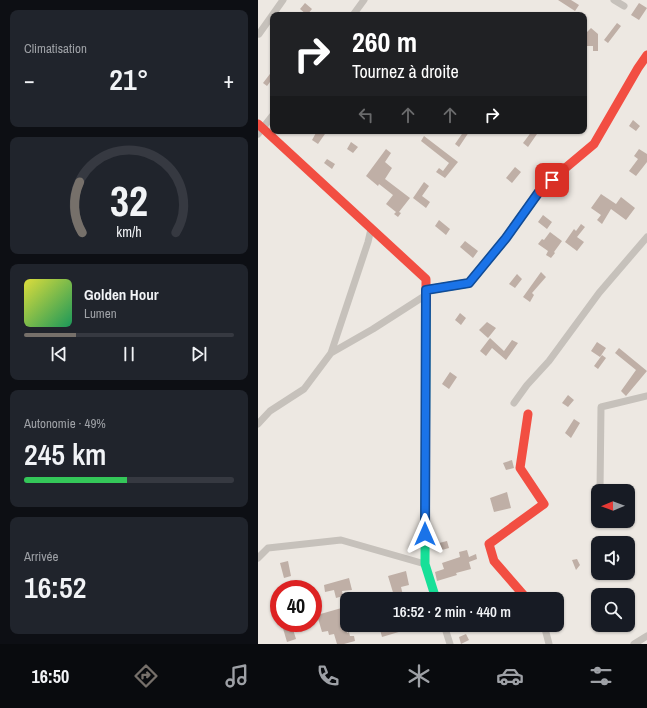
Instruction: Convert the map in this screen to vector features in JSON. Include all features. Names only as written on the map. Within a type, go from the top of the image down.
[{"type":"street","points":[[275,12],[283,0]]},
{"type":"street","points":[[354,12],[364,0]]},
{"type":"street","points":[[614,0],[624,6]]},
{"type":"street","points":[[258,33],[259,34],[270,18]]},
{"type":"street","points":[[331,353],[373,329],[426,293],[469,283],[506,238],[541,189],[594,144],[647,55]]},
{"type":"street","points":[[270,118],[260,129],[426,279],[425,564],[434,592]]},
{"type":"street","points":[[258,424],[270,411],[304,389],[331,353],[371,229]]},
{"type":"street","points":[[514,403],[527,385],[549,361],[599,293],[647,237]]},
{"type":"street","points":[[600,484],[601,407],[647,396]]},
{"type":"street","points":[[521,592],[494,561],[489,544],[544,504],[520,468],[528,414]]},
{"type":"street","points":[[258,558],[268,548],[341,540],[425,564]]},
{"type":"street","points":[[446,632],[450,644]]},
{"type":"street","points":[[546,632],[549,644]]},
{"type":"street","points":[[634,644],[647,636]]},
{"type":"building","points":[[558,0],[571,0],[579,5],[575,11]]},
{"type":"building","points":[[305,3],[312,9],[310,12],[304,12],[300,9]]},
{"type":"building","points":[[639,3],[647,8],[639,20],[631,15]]},
{"type":"building","points":[[617,23],[621,26],[608,43],[604,40]]},
{"type":"building","points":[[591,28],[598,34],[598,51],[593,51],[593,46],[587,46],[587,32]]},
{"type":"building","points":[[270,74],[270,82],[267,86],[263,83]]},
{"type":"building","points":[[633,120],[640,126],[636,131],[629,126]]},
{"type":"building","points":[[315,134],[325,134],[318,144],[312,140]]},
{"type":"building","points":[[462,134],[468,134],[459,147],[455,144]]},
{"type":"building","points":[[530,134],[537,134],[528,147],[523,143]]},
{"type":"building","points":[[424,136],[458,162],[445,178],[436,172],[439,168],[443,171],[449,163],[421,141]]},
{"type":"building","points":[[351,142],[358,147],[353,153],[347,149]]},
{"type":"building","points":[[386,149],[391,153],[385,162],[392,168],[385,179],[410,198],[399,212],[401,213],[398,217],[394,214],[396,212],[386,204],[393,195],[379,184],[378,186],[366,176]]},
{"type":"building","points":[[639,149],[647,154],[647,162],[636,176],[629,171],[638,159],[634,156]]},
{"type":"building","points":[[327,159],[335,164],[332,169],[324,163]]},
{"type":"building","points":[[515,167],[521,172],[512,183],[506,178]]},
{"type":"building","points":[[424,182],[429,186],[422,196],[430,202],[426,208],[413,198]]},
{"type":"building","points":[[601,194],[616,204],[621,197],[635,208],[626,220],[611,209],[602,224],[597,220],[601,215],[591,208]]},
{"type":"building","points":[[543,215],[552,222],[547,229],[538,222]]},
{"type":"building","points":[[439,220],[450,229],[446,235],[435,226]]},
{"type":"building","points":[[581,224],[585,227],[577,237],[584,242],[577,251],[565,242],[574,229],[576,231]]},
{"type":"building","points":[[550,232],[562,241],[551,258],[546,255],[548,251],[538,244],[542,239],[544,240]]},
{"type":"building","points":[[465,241],[478,251],[473,258],[460,247]]},
{"type":"building","points":[[541,272],[546,277],[532,293],[534,295],[530,302],[523,297]]},
{"type":"building","points":[[517,274],[522,279],[515,288],[509,284]]},
{"type":"building","points":[[460,313],[466,318],[461,325],[455,320]]},
{"type":"building","points":[[487,322],[496,328],[488,338],[479,330]]},
{"type":"building","points":[[490,338],[504,351],[512,340],[518,343],[506,360],[492,348],[486,356],[480,351]]},
{"type":"building","points":[[597,342],[606,348],[600,357],[591,351]]},
{"type":"building","points":[[619,348],[647,371],[626,396],[621,391],[636,370],[615,353]]},
{"type":"building","points":[[602,355],[606,358],[598,369],[594,366]]},
{"type":"building","points":[[450,372],[457,377],[449,389],[442,384]]},
{"type":"building","points":[[568,395],[574,400],[568,407],[562,403]]},
{"type":"building","points":[[574,419],[580,423],[571,438],[565,433]]},
{"type":"building","points":[[512,460],[514,468],[506,470],[503,463]]},
{"type":"building","points":[[507,492],[511,508],[494,512],[490,498]]},
{"type":"building","points":[[447,541],[449,548],[442,550],[439,543]]},
{"type":"building","points":[[467,550],[469,557],[476,554],[477,559],[469,562],[471,569],[456,573],[457,575],[437,581],[435,572],[444,569],[442,563],[460,557],[459,552]]},
{"type":"building","points":[[577,559],[580,565],[576,570],[572,560]]},
{"type":"building","points":[[288,561],[291,576],[284,578],[280,563]]},
{"type":"building","points":[[406,571],[409,585],[401,587],[402,592],[393,592],[388,576]]},
{"type":"building","points":[[349,578],[352,590],[340,592],[340,597],[336,598],[334,590],[325,592],[324,585]]},
{"type":"building","points":[[340,608],[340,632],[349,632],[350,636],[354,636],[355,641],[337,644],[334,634],[329,635],[328,631],[322,632],[322,614]]},
{"type":"building","points":[[284,632],[294,632],[296,639],[287,642]]},
{"type":"building","points":[[381,632],[399,632],[382,637]]},
{"type":"building","points":[[466,634],[469,640],[461,644],[459,637]]},
{"type":"traffic: fast","points":[[426,290],[469,283],[506,238],[541,189],[563,170]]},
{"type":"traffic: fast","points":[[426,305],[425,564],[434,592]]},
{"type":"traffic: jam","points":[[563,170],[594,144],[647,55]]},
{"type":"traffic: jam","points":[[258,124],[426,279],[426,305]]},
{"type":"traffic: jam","points":[[521,592],[494,561],[489,544],[544,504],[520,468],[528,414]]},
{"type":"route","points":[[425,534],[426,290],[469,283],[506,238],[541,189],[552,180]]}]
